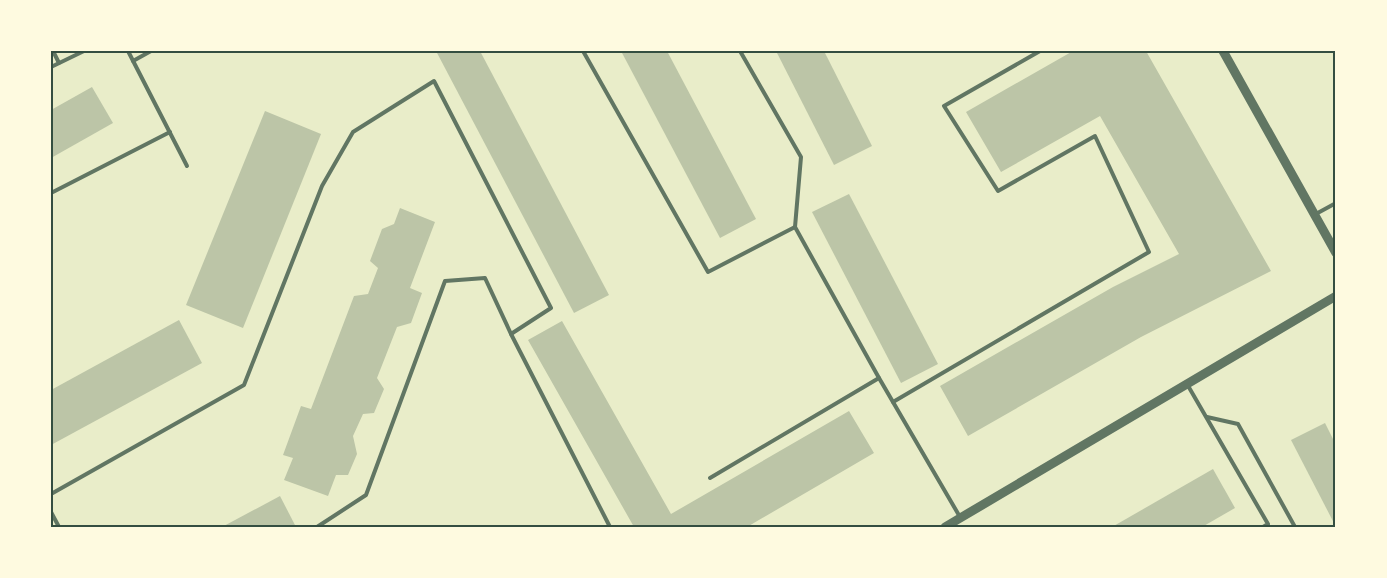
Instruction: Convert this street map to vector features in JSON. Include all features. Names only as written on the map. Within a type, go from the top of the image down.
[{"type":"street","points":[[1226,52],[1336,253]]},
{"type":"street","points":[[945,527],[1336,296]]},
{"type":"lane","points":[[52,51],[59,63]]},
{"type":"lane","points":[[51,67],[84,51]]},
{"type":"lane","points":[[128,51],[187,166]]},
{"type":"lane","points":[[133,61],[151,51]]},
{"type":"lane","points":[[583,51],[708,272],[794,227]]},
{"type":"lane","points":[[740,51],[801,157],[794,227],[960,517]]},
{"type":"lane","points":[[893,402],[1149,252],[1095,136],[998,191],[944,106],[1040,51]]},
{"type":"lane","points":[[51,494],[244,385],[322,186],[352,132],[434,82],[551,308],[511,334]]},
{"type":"lane","points":[[51,193],[170,132]]},
{"type":"lane","points":[[1314,214],[1336,203]]},
{"type":"lane","points":[[317,527],[366,495],[445,281],[485,278],[511,334],[610,527]]},
{"type":"lane","points":[[710,478],[879,378]]},
{"type":"lane","points":[[1188,384],[1268,524],[1263,527]]},
{"type":"lane","points":[[1207,417],[1238,424],[1295,527]]},
{"type":"lane","points":[[51,512],[59,527]]},
{"type":"building","points":[[436,51],[480,51],[609,295],[574,313]]},
{"type":"building","points":[[621,51],[667,51],[756,219],[720,238]]},
{"type":"building","points":[[776,51],[824,51],[872,146],[834,165]]},
{"type":"building","points":[[1073,51],[1146,51],[1271,271],[1141,337],[968,436],[940,386],[1113,287],[1179,254],[1100,116],[1001,172],[966,112]]},
{"type":"building","points":[[92,87],[113,123],[51,158],[51,110]]},
{"type":"building","points":[[265,111],[321,134],[243,328],[186,305]]},
{"type":"building","points":[[849,194],[938,364],[901,383],[812,212]]},
{"type":"building","points":[[400,208],[435,222],[410,288],[422,293],[411,323],[397,327],[377,378],[384,389],[374,413],[363,414],[353,436],[357,454],[348,475],[336,475],[328,496],[284,480],[293,458],[283,455],[301,406],[311,409],[354,296],[368,294],[378,268],[370,261],[382,229],[394,224]]},
{"type":"building","points":[[179,320],[202,363],[51,445],[51,390]]},
{"type":"building","points":[[562,321],[671,514],[849,411],[874,453],[747,527],[634,527],[528,340]]},
{"type":"building","points":[[1325,423],[1336,445],[1336,527],[1291,440]]},
{"type":"building","points":[[1213,469],[1235,508],[1202,527],[1112,527]]},
{"type":"building","points":[[280,496],[296,527],[222,527]]}]
